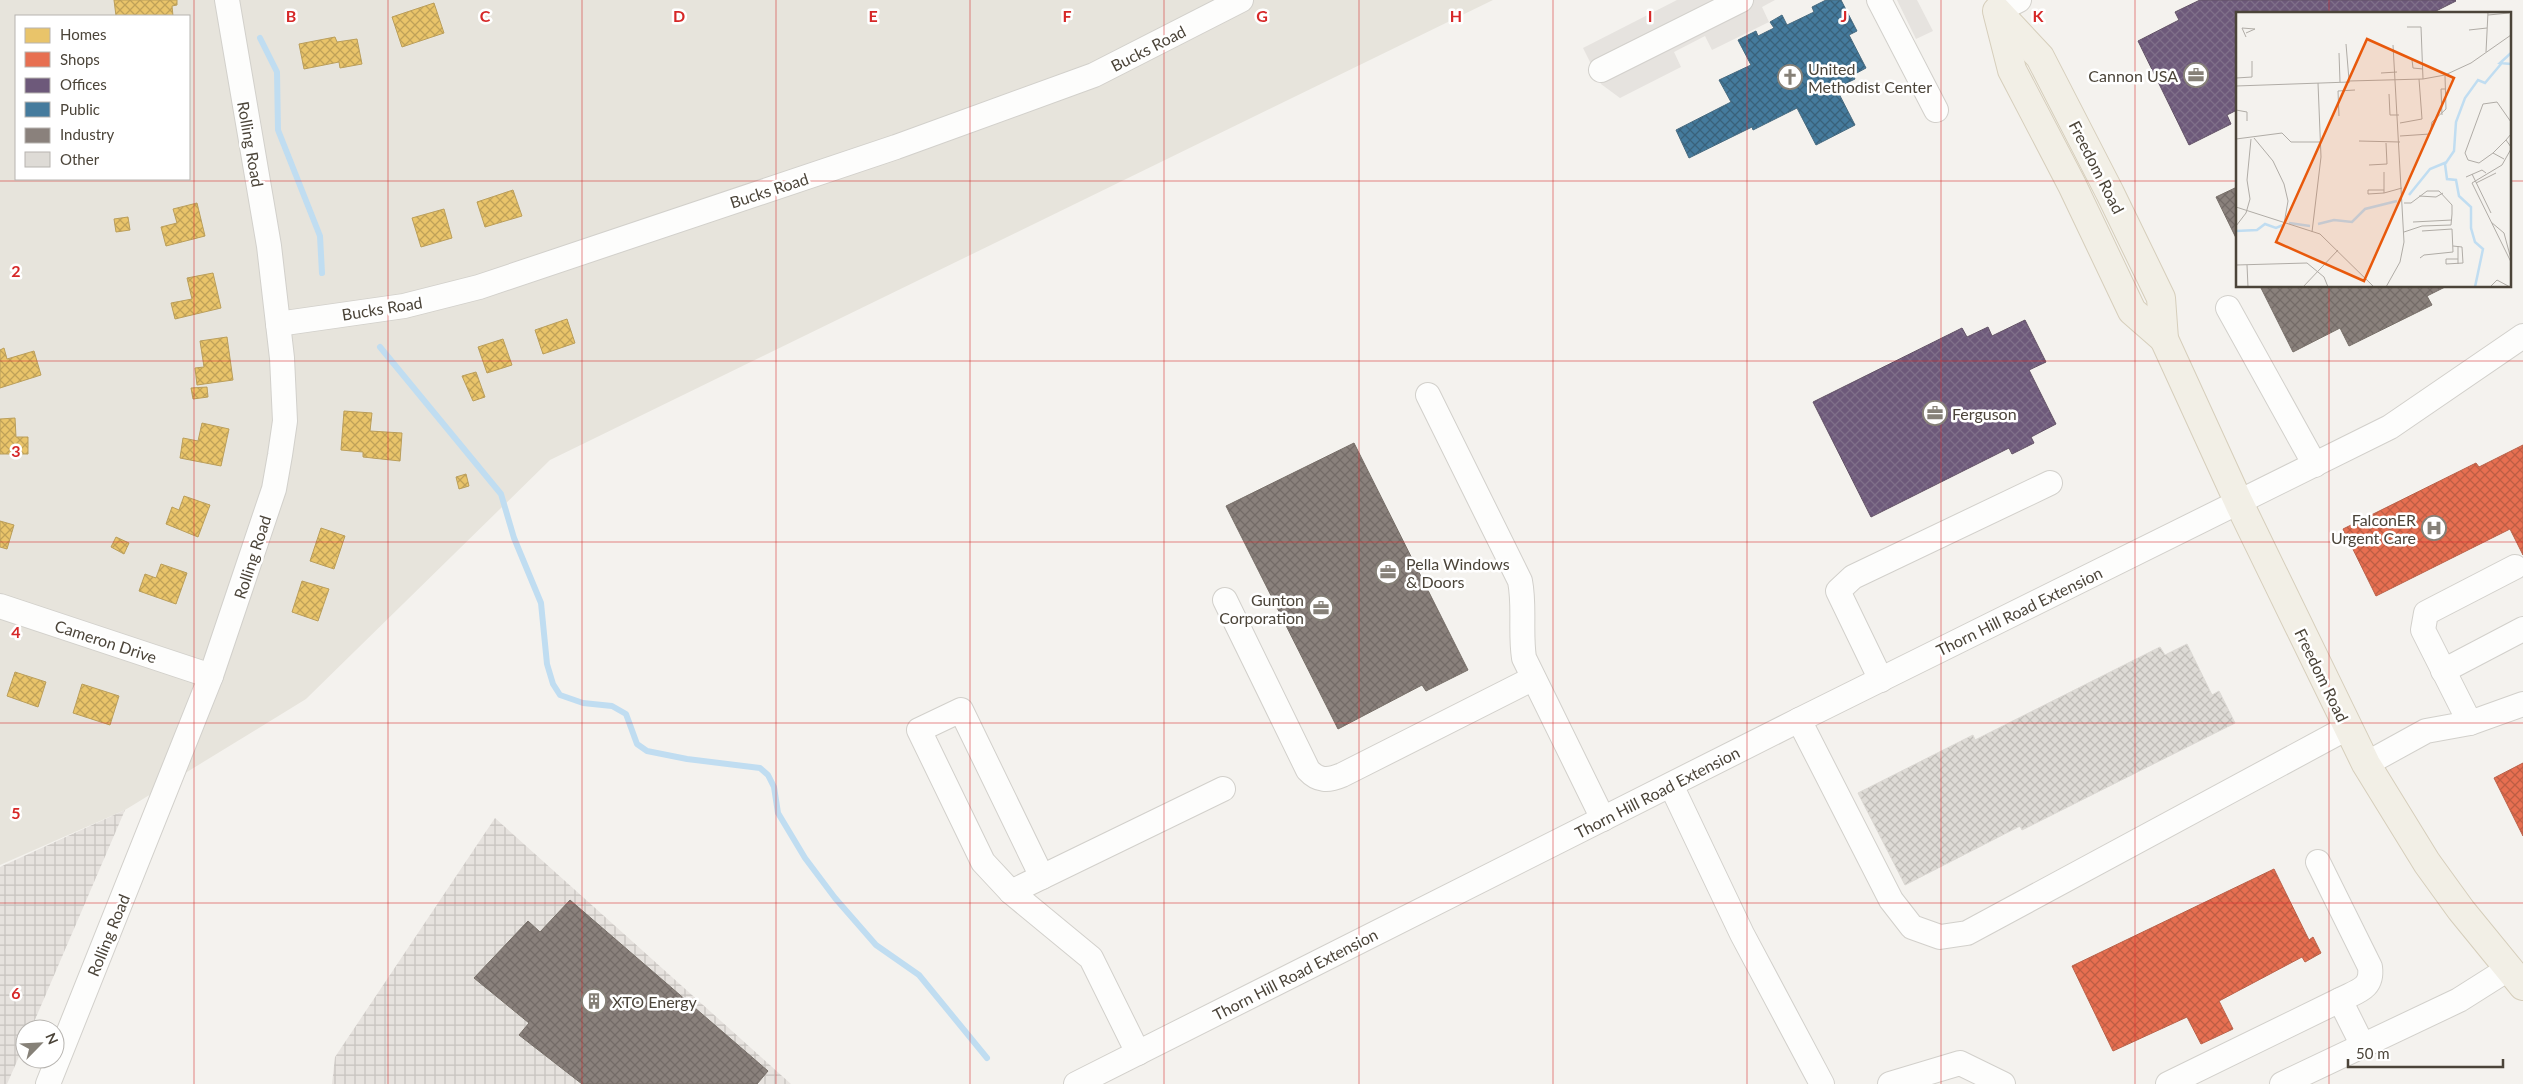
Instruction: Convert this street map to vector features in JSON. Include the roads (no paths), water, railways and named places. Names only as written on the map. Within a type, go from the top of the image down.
[{"type":"main road","name":"Freedom Road","points":[[2002,4],[2040,57],[2075,123],[2161,298],[2164,339],[2239,503],[2366,764],[2433,871],[2515,977]]},
{"type":"street","name":"Rolling Road","points":[[48,1084],[211,676],[271,498],[280,455],[285,421],[285,392],[269,246],[227,0]]},
{"type":"street","name":"Bucks Road","points":[[278,324],[404,306],[479,287],[887,150],[1094,75],[1241,0]]},
{"type":"street","points":[[1601,70],[1741,0]]},
{"type":"street","points":[[1879,0],[1936,110]]},
{"type":"street","points":[[2228,308],[2315,466]]},
{"type":"street","name":"Thorn Hill Road Extension","points":[[1076,1084],[1799,720],[2315,466],[2390,427],[2523,336]]},
{"type":"street","points":[[1428,395],[1520,581],[1523,595],[1522,642],[1524,658],[1532,679],[1603,819]]},
{"type":"street","points":[[1881,680],[1838,591],[1853,577],[1909,552],[2050,482]]},
{"type":"street","points":[[2470,723],[2423,630],[2426,612],[2515,567]]},
{"type":"street","points":[[1224,600],[1308,770],[1314,776],[1323,779],[1332,779],[1342,775],[1532,679]]},
{"type":"street","name":"Cameron Drive","points":[[0,606],[211,676]]},
{"type":"street","points":[[2444,671],[2523,630]]},
{"type":"street","points":[[2366,764],[2426,731],[2470,723],[2523,704]]},
{"type":"street","points":[[1042,877],[961,710],[919,730],[983,862],[1012,892],[1092,958],[1138,1053]]},
{"type":"street","points":[[1799,720],[1891,900],[1912,927],[1940,937],[1967,933],[2348,728]]},
{"type":"street","points":[[1671,785],[1742,934],[1822,1084]]},
{"type":"street","points":[[1012,892],[1222,788]]},
{"type":"street","points":[[2168,1084],[2367,986],[2371,978],[2370,967],[2318,862]]},
{"type":"street","points":[[2282,1084],[2459,1000],[2515,977]]},
{"type":"street","points":[[2340,1000],[2363,1046]]},
{"type":"street","points":[[1890,1084],[1960,1063],[2004,1084]]},
{"type":"waterway","points":[[260,38],[277,72],[278,130],[320,236],[322,273]]},
{"type":"waterway","points":[[380,347],[501,494],[514,538],[541,603],[547,664],[553,684],[560,695],[583,703],[612,706],[626,714],[637,744],[647,751],[687,759],[760,768],[768,775],[774,787],[778,813],[805,858],[835,898],[876,945],[919,975],[987,1058]]},
{"type":"place","name":"Cannon USA","points":[[2196,75]]},
{"type":"place","name":"United Methodist Center","points":[[1790,77]]},
{"type":"place","name":"Ferguson","points":[[1935,413]]},
{"type":"place","name":"FalconER Urgent Care","points":[[2434,528]]},
{"type":"place","name":"Pella Windows & Doors","points":[[1388,572]]},
{"type":"place","name":"Gunton Corporation","points":[[1321,608]]},
{"type":"place","name":"XTO Energy","points":[[594,1001]]}]
